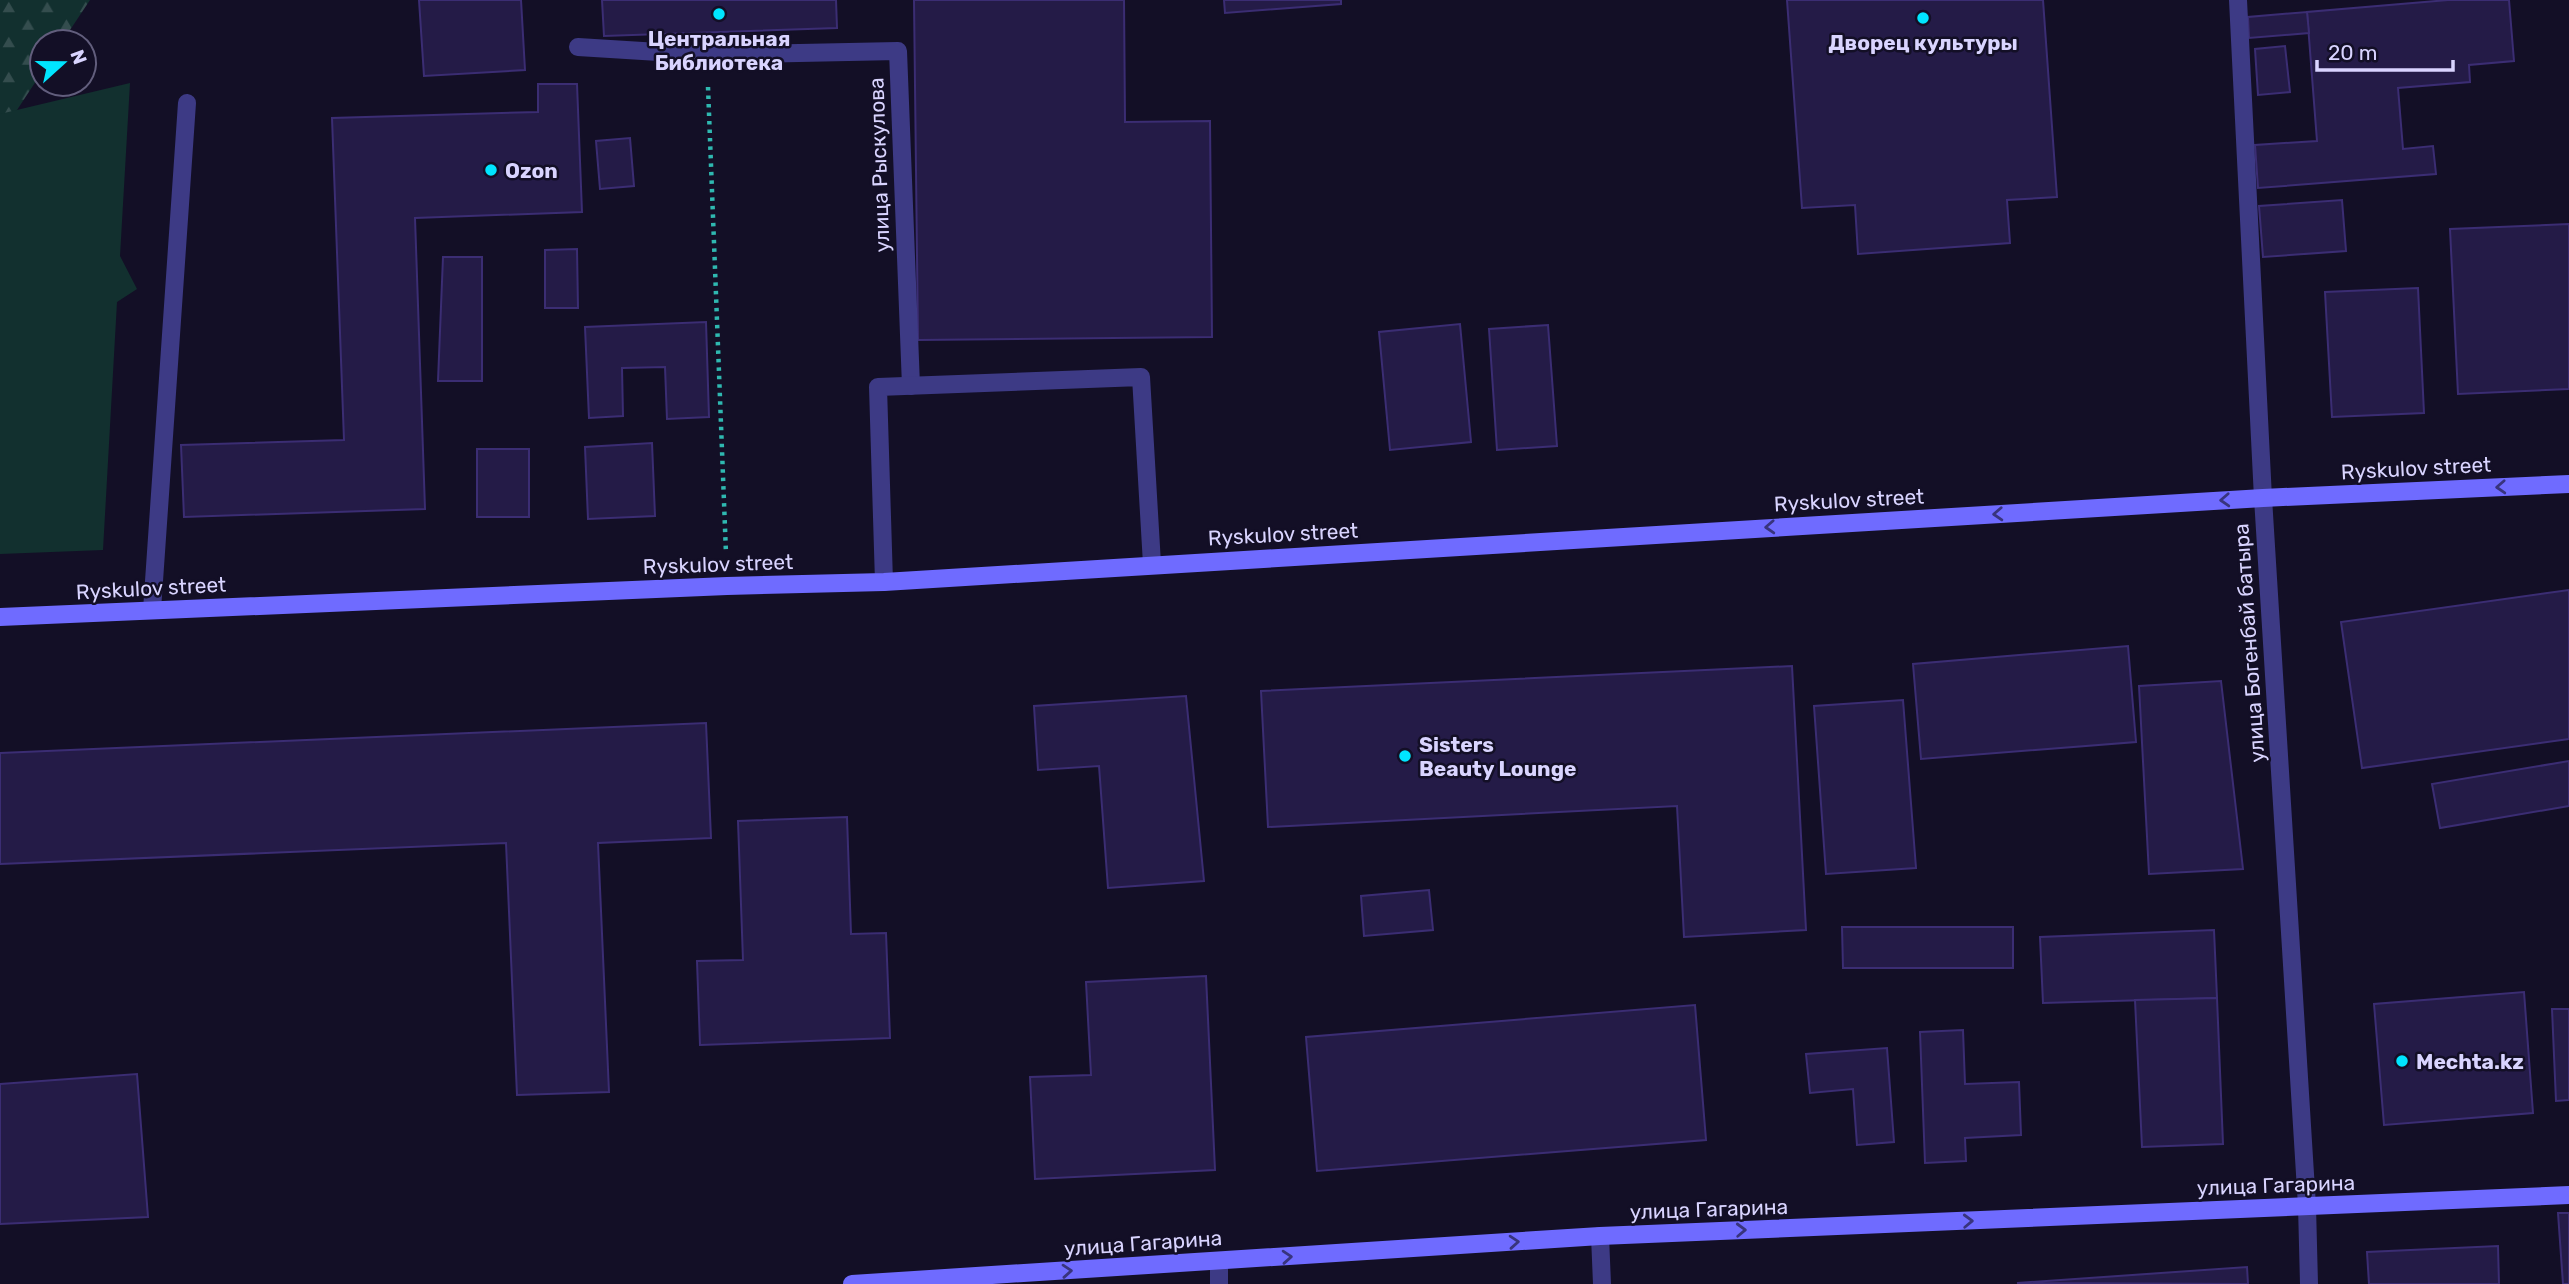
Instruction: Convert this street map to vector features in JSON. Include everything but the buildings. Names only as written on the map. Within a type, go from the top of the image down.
[{"type":"main road","name":"Ryskulov street","points":[[0,617],[727,586],[884,582],[2263,498],[2569,484]]},
{"type":"main road","name":"улица Гагарина","points":[[852,1284],[1600,1236],[2569,1195]]},
{"type":"street","name":"улица Богенбай батыра","points":[[2238,0],[2263,498],[2309,1284]]},
{"type":"street","name":"улица Рыскулова","points":[[578,47],[707,55],[898,51],[911,386]]},
{"type":"street","points":[[152,610],[187,103]]},
{"type":"street","points":[[884,582],[878,387],[1141,377],[1152,565]]},
{"type":"street","points":[[1600,1236],[1602,1284]]},
{"type":"street","points":[[1219,1261],[1219,1284]]},
{"type":"path","points":[[707,55],[727,586]]},
{"type":"green space","points":[[0,0],[90,0],[71,28],[28,28],[28,93],[0,131]]},
{"type":"green space","points":[[130,83],[120,256],[137,289],[117,302],[103,550],[0,554],[0,114],[67,98],[98,98],[98,91]]},
{"type":"place","name":"Центральная Библиотека","points":[[719,14]]},
{"type":"place","name":"Дворец культуры","points":[[1923,18]]},
{"type":"place","name":"Ozon","points":[[491,170]]},
{"type":"place","name":"Sisters Beauty Lounge","points":[[1405,756]]},
{"type":"place","name":"Mechta.kz","points":[[2402,1061]]}]
